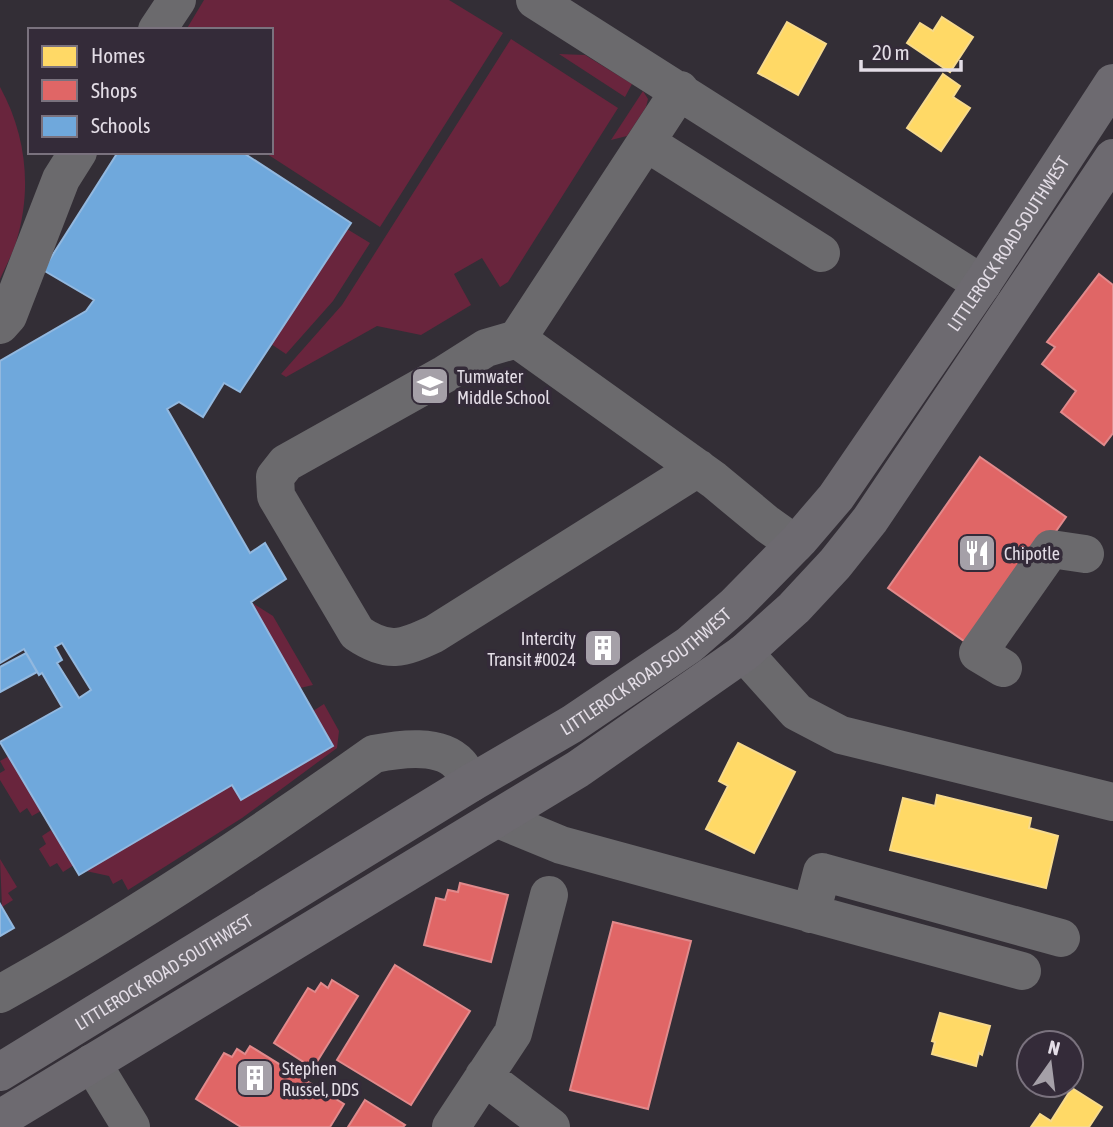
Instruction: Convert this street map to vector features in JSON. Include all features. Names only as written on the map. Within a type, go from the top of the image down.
[{"type":"main road","name":"LITTLEROCK ROAD SOUTHWEST","points":[[0,1072],[572,724],[689,645],[735,605],[795,544],[843,487],[982,284],[1113,83]]},
{"type":"main road","points":[[0,1119],[578,769],[744,653],[802,599],[835,564],[870,520],[1113,158]]},
{"type":"street","points":[[158,28],[177,0]]},
{"type":"street","points":[[536,0],[982,284]]},
{"type":"street","points":[[680,90],[517,339],[486,348],[445,374],[286,463],[275,477],[276,496],[356,633],[372,643],[388,648],[411,645],[434,634],[698,468]]},
{"type":"street","points":[[647,144],[821,253]]},
{"type":"street","points":[[0,325],[12,306],[61,179],[77,154]]},
{"type":"street","points":[[517,339],[698,468],[795,544]]},
{"type":"street","points":[[1003,668],[978,653],[1051,549],[1085,554]]},
{"type":"street","points":[[744,653],[797,712],[841,735],[1113,802]]},
{"type":"street","points":[[0,994],[80,949],[216,863],[374,754],[395,750],[441,753],[459,763],[471,783]]},
{"type":"street","points":[[498,819],[561,845],[1023,971]]},
{"type":"street","points":[[811,914],[822,872],[1061,939]]},
{"type":"street","points":[[451,1127],[513,1033],[549,895]]},
{"type":"street","points":[[92,1063],[131,1127]]},
{"type":"street","points":[[484,1076],[551,1127]]},
{"type":"shaded area","points":[[204,0],[449,0],[503,33],[380,227],[267,154],[273,154],[273,28],[187,28]]},
{"type":"shaded area","points":[[511,39],[618,108],[508,282],[500,287],[482,258],[454,274],[471,305],[421,335],[377,326],[286,377],[281,374],[342,305]]},
{"type":"shaded area","points":[[559,54],[585,55],[632,84],[625,97]]},
{"type":"shaded area","points":[[0,87],[16,123],[25,181],[22,220],[0,279]]},
{"type":"shaded area","points":[[643,91],[648,99],[646,107],[627,136],[611,140]]},
{"type":"shaded area","points":[[347,229],[370,243],[333,301],[286,354],[271,344]]},
{"type":"shaded area","points":[[251,602],[273,616],[313,685],[300,688]]},
{"type":"shaded area","points":[[324,704],[339,731],[337,748],[242,818],[128,890],[122,879],[113,884],[109,876],[86,871],[232,785],[241,799],[333,746],[313,711]]},
{"type":"shaded area","points":[[9,756],[41,811],[32,816],[27,808],[20,813],[0,780],[0,773],[5,770],[0,761]]},
{"type":"shaded area","points":[[51,830],[74,865],[63,872],[57,863],[50,867],[39,849],[46,844],[42,836]]},
{"type":"shaded area","points":[[0,859],[17,887],[8,893],[13,900],[2,907]]},
{"type":"building: Homes","points":[[942,17],[973,37],[950,72],[907,43],[920,23],[933,31]]},
{"type":"building: Homes","points":[[787,22],[826,44],[798,95],[758,73]]},
{"type":"building: Homes","points":[[943,74],[960,86],[953,97],[970,108],[941,151],[907,128]]},
{"type":"building: Homes","points":[[738,743],[795,772],[754,853],[706,829],[728,786],[719,781]]},
{"type":"building: Homes","points":[[937,795],[1031,818],[1029,828],[1058,836],[1046,888],[890,850],[903,798],[935,806]]},
{"type":"building: Homes","points":[[940,1013],[990,1026],[976,1066],[932,1054],[935,1042],[932,1041]]},
{"type":"building: Homes","points":[[1085,1096],[1102,1107],[1089,1127],[1031,1127],[1040,1114],[1051,1121],[1065,1099],[1085,1099]]},
{"type":"building: Shops","points":[[1099,274],[1113,285],[1113,433],[1104,445],[1061,412],[1076,391],[1042,364],[1055,347],[1047,342]]},
{"type":"building: Shops","name":"Chipotle","points":[[980,457],[1066,517],[974,648],[888,588]]},
{"type":"building: Shops","points":[[460,883],[508,895],[491,962],[424,945],[436,898],[445,900],[448,890],[458,892]]},
{"type":"building: Shops","points":[[613,922],[691,941],[648,1109],[570,1090]]},
{"type":"building: Shops","points":[[395,965],[470,1011],[411,1105],[337,1060]]},
{"type":"building: Shops","points":[[332,980],[358,996],[313,1068],[274,1043],[308,988],[315,992],[321,983],[328,988]]},
{"type":"building: Shops","name":"Stephen Russel, DDS","points":[[250,1046],[344,1104],[330,1127],[241,1127],[196,1099],[224,1053],[232,1057],[237,1049],[245,1054]]},
{"type":"building: Shops","points":[[365,1100],[405,1125],[348,1127]]},
{"type":"building: Schools","points":[[117,154],[245,154],[351,223],[240,392],[224,383],[203,417],[179,402],[167,409],[250,553],[265,543],[286,579],[251,602],[333,746],[241,800],[232,785],[79,875],[0,742],[62,707],[24,649],[0,663],[0,361],[86,311],[94,300],[43,270]],"holes":[[[62,643],[91,690],[79,698],[57,663],[62,660],[55,647]]]},
{"type":"building: Schools","name":"Intercity Transit #0024","points":[[606,641],[611,647],[599,654],[596,648]]},
{"type":"building: Schools","points":[[26,653],[37,672],[0,692],[0,667]]},
{"type":"building: Schools","points":[[0,904],[14,928],[0,936]]},
{"type":"place","name":"Tumwater Middle School","points":[[430,386]]},
{"type":"place","name":"Chipotle","points":[[977,553]]},
{"type":"place","name":"Intercity Transit #0024","points":[[603,648]]},
{"type":"place","name":"Stephen Russel, DDS","points":[[255,1078]]}]
